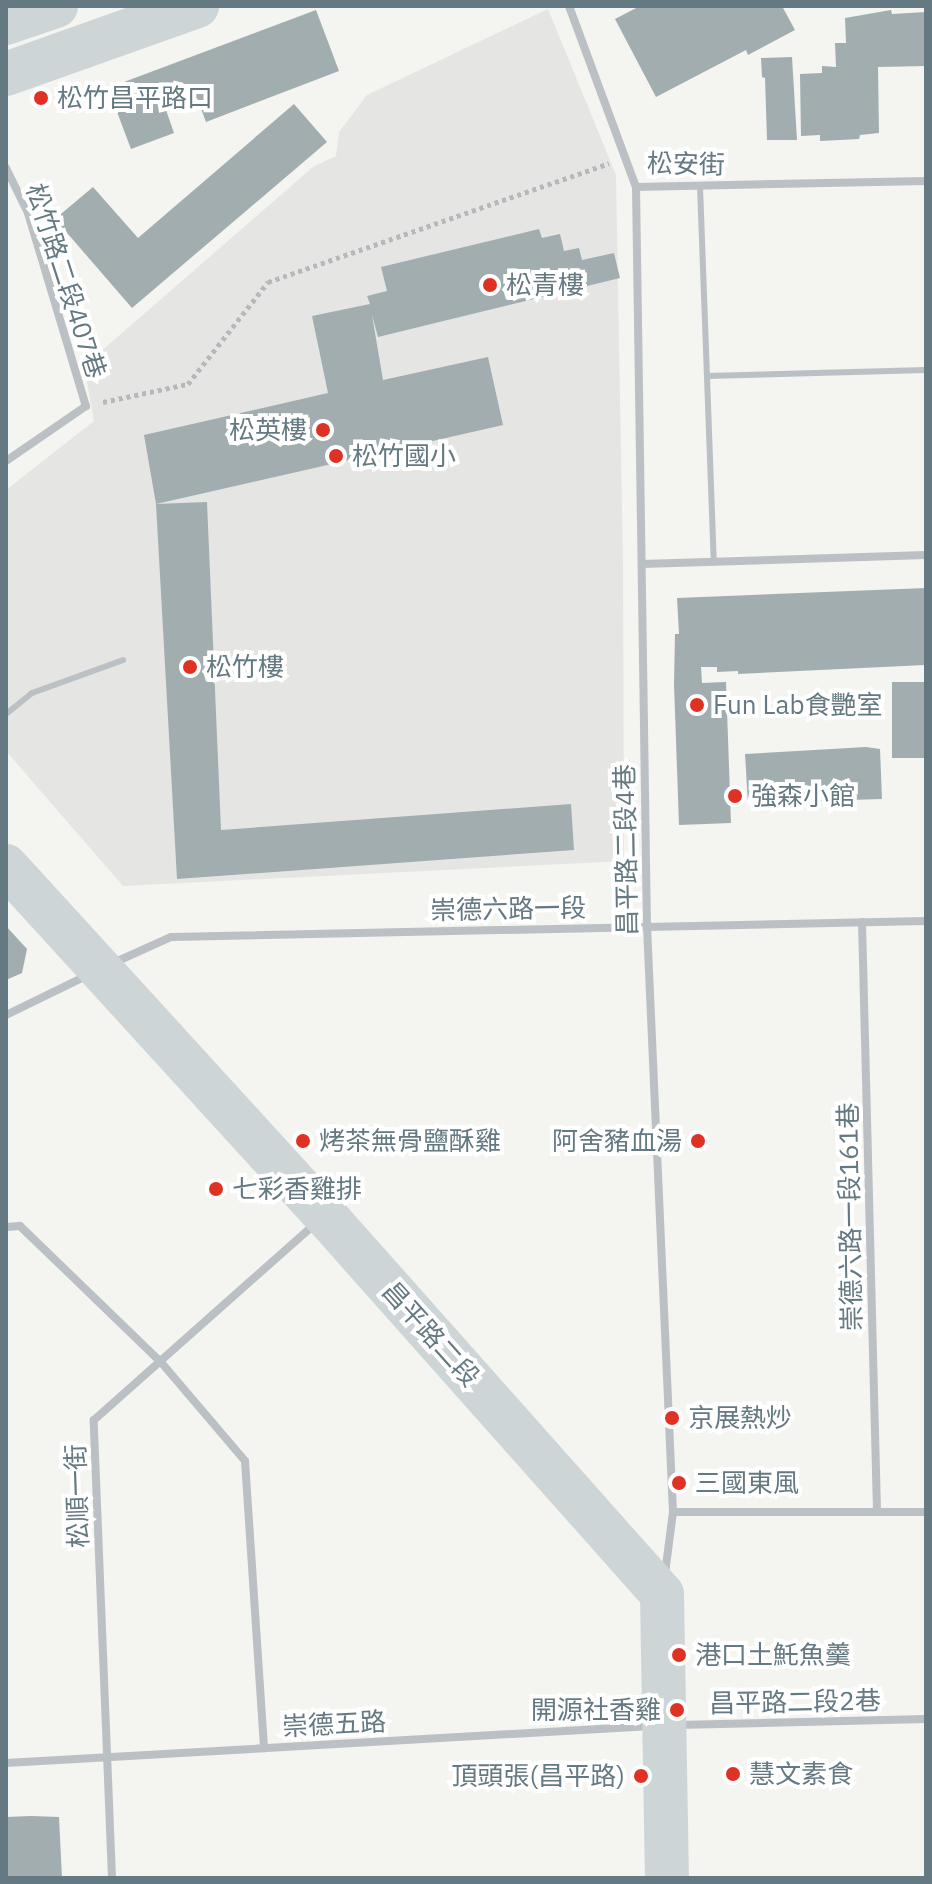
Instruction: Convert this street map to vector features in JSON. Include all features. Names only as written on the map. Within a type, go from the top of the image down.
[{"type":"street","points":[[6,23],[56,6]]},
{"type":"street","points":[[6,74],[197,6]]},
{"type":"street","name":"松安街","points":[[569,6],[636,187],[926,181]]},
{"type":"street","name":"松竹路二段407巷","points":[[6,168],[28,213],[86,406],[6,461]]},
{"type":"street","name":"昌平路二段4巷","points":[[636,187],[647,926],[673,1512],[662,1594]]},
{"type":"street","points":[[642,564],[926,555]]},
{"type":"street","name":"昌平路二段","points":[[6,866],[325,1215],[662,1594]]},
{"type":"street","name":"崇德六路一段","points":[[6,1015],[171,937],[926,921]]},
{"type":"street","name":"崇德六路一段161巷","points":[[862,922],[877,1511]]},
{"type":"street","name":"松順一街","points":[[112,1878],[94,1420],[325,1215]]},
{"type":"street","points":[[6,1227],[20,1226],[160,1361],[245,1461],[264,1748]]},
{"type":"street","points":[[673,1512],[926,1512]]},
{"type":"street","points":[[662,1594],[667,1878]]},
{"type":"street","name":"昌平路二段2巷","points":[[664,1725],[926,1719]]},
{"type":"street","name":"崇德五路","points":[[6,1763],[664,1725]]},
{"type":"lane","points":[[700,186],[714,562]]},
{"type":"lane","points":[[707,376],[926,370]]},
{"type":"lane","points":[[6,714],[32,693],[123,660]]},
{"type":"path","points":[[86,406],[188,384],[268,282],[627,157]]},
{"type":"shaded area","name":"松竹國小","points":[[548,9],[616,175],[623,565],[624,861],[123,886],[6,751],[6,490],[94,421],[84,366],[313,167],[336,156],[339,132],[367,95]]},
{"type":"building","points":[[640,6],[782,6],[795,30],[748,55],[746,50],[656,97],[615,19]]},
{"type":"building","points":[[316,10],[339,71],[206,122],[197,98],[166,110],[174,133],[131,149],[108,88]]},
{"type":"building","points":[[891,10],[892,14],[926,12],[926,66],[878,67],[879,133],[860,135],[859,139],[820,141],[820,135],[801,136],[800,74],[822,73],[822,66],[836,67],[835,43],[846,43],[845,18]]},
{"type":"building","points":[[792,57],[797,140],[767,140],[765,78],[762,77],[761,58]]},
{"type":"building","points":[[294,104],[327,142],[132,308],[55,219],[93,187],[138,238]]},
{"type":"building","points":[[539,229],[542,238],[560,234],[564,251],[579,248],[582,260],[614,253],[620,278],[378,337],[372,315],[383,380],[488,357],[503,425],[156,504],[144,435],[328,393],[312,316],[370,304],[367,296],[387,291],[381,267]]},
{"type":"building","points":[[207,502],[221,830],[571,804],[574,850],[177,879],[156,504]]},
{"type":"building","points":[[926,588],[925,665],[738,674],[738,671],[717,672],[717,667],[701,667],[702,683],[726,682],[731,823],[679,825],[674,684],[675,634],[679,634],[677,598]]},
{"type":"building","points":[[892,682],[926,682],[926,758],[892,758]]},
{"type":"building","points":[[866,747],[880,749],[882,799],[748,803],[745,754]]},
{"type":"building","points":[[6,926],[27,949],[22,973],[6,980]]},
{"type":"building","points":[[6,1817],[59,1817],[62,1878],[6,1878]]},
{"type":"place","name":"松竹昌平路口","points":[[41,98]]},
{"type":"place","name":"松青樓","points":[[490,285]]},
{"type":"place","name":"松英樓","points":[[323,430]]},
{"type":"place","name":"松竹國小","points":[[336,456]]},
{"type":"place","name":"松竹樓","points":[[190,667]]},
{"type":"place","name":"Fun Lab食艷室","points":[[697,705]]},
{"type":"place","name":"強森小館","points":[[735,796]]},
{"type":"place","name":"烤茶無骨鹽酥雞","points":[[303,1141]]},
{"type":"place","name":"阿舍豬血湯","points":[[698,1141]]},
{"type":"place","name":"七彩香雞排","points":[[216,1189]]},
{"type":"place","name":"京展熱炒","points":[[672,1418]]},
{"type":"place","name":"三國東風","points":[[679,1483]]},
{"type":"place","name":"港口土魠魚羹","points":[[679,1655]]},
{"type":"place","name":"開源社香雞","points":[[677,1710]]},
{"type":"place","name":"慧文素食","points":[[733,1774]]},
{"type":"place","name":"頂頭張(昌平路)","points":[[641,1776]]}]
